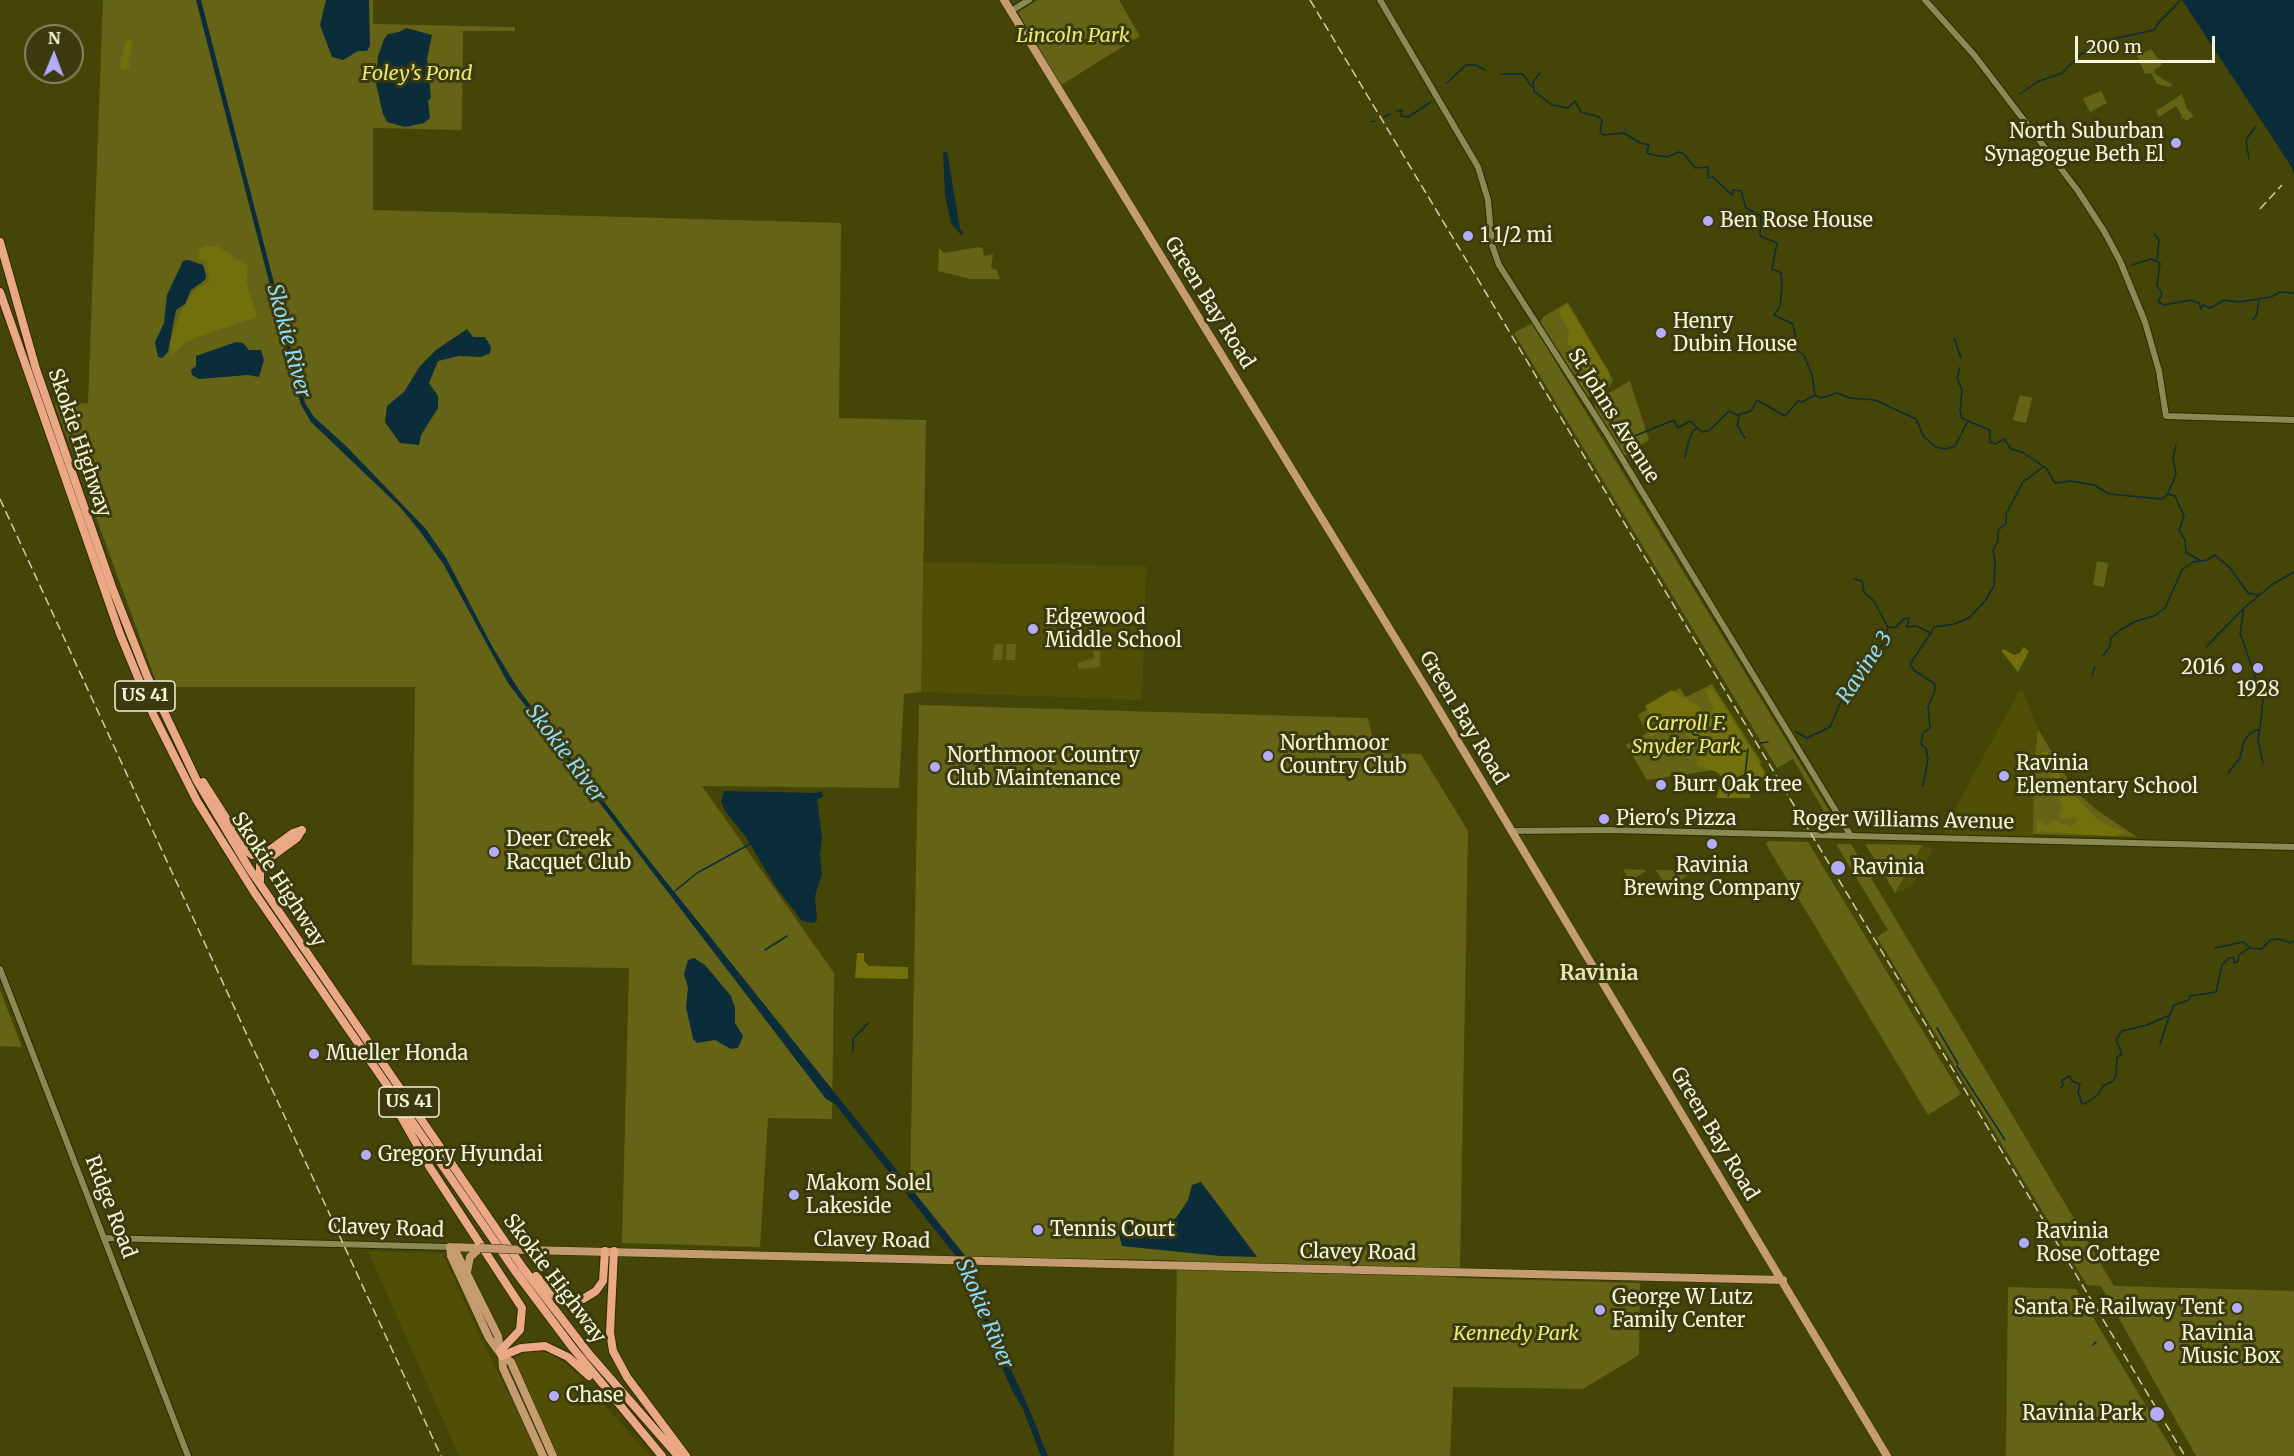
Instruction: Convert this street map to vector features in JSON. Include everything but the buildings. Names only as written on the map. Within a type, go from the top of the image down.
[{"type":"highway","name":"Skokie Highway","points":[[0,242],[47,402],[134,645],[174,736],[218,819],[263,890],[558,1315],[678,1456]]},
{"type":"highway","name":"Skokie Highway","points":[[0,292],[120,634],[153,714],[197,801],[232,859],[514,1271],[565,1338],[662,1456]]},
{"type":"highway","points":[[174,736],[247,851],[252,855],[264,855],[293,833],[302,830],[297,838],[260,865],[258,877],[263,890]]},
{"type":"highway","points":[[369,1060],[429,1166],[522,1308],[520,1330],[501,1354]]},
{"type":"highway","points":[[462,1178],[484,1203],[541,1283],[555,1296],[572,1300],[588,1296],[600,1286],[610,1251]]},
{"type":"highway","points":[[610,1251],[610,1332],[613,1351],[627,1377],[686,1456]]},
{"type":"highway","points":[[501,1354],[532,1345],[560,1352],[576,1362],[635,1424]]},
{"type":"main road","name":"Green Bay Road","points":[[1004,0],[1512,831],[1887,1456]]},
{"type":"main road","name":"Clavey Road","points":[[450,1247],[1783,1280]]},
{"type":"main road","points":[[450,1247],[451,1256],[489,1338],[501,1354],[511,1362],[554,1456]]},
{"type":"main road","points":[[450,1247],[457,1254],[498,1336],[503,1369],[543,1456]]},
{"type":"main road","points":[[467,1275],[470,1257],[480,1248]]},
{"type":"main road","points":[[576,1251],[600,1259],[605,1273]]},
{"type":"street","points":[[1011,11],[1029,0]]},
{"type":"street","name":"St Johns Avenue","points":[[1380,0],[1478,167],[1488,200],[1492,245],[1499,265],[1602,427],[1851,836]]},
{"type":"street","points":[[1925,0],[1975,56],[2078,190],[2104,231],[2130,282],[2144,320],[2159,371],[2166,416],[2294,420]]},
{"type":"street","name":"Roger Williams Avenue","points":[[1512,831],[1592,830],[2294,847]]},
{"type":"street","name":"Ridge Road","points":[[0,969],[188,1456]]},
{"type":"street","name":"Clavey Road","points":[[104,1238],[450,1247]]},
{"type":"shaded area","points":[[130,40],[133,43],[128,60],[130,68],[122,70],[120,66],[126,41]]},
{"type":"shaded area","points":[[217,246],[248,266],[246,282],[257,317],[199,336],[182,345],[172,356],[170,343],[181,311],[196,289],[210,281],[206,263],[198,258],[200,249]]},
{"type":"shaded area","points":[[1567,305],[1608,370],[1610,378],[1598,387],[1586,385],[1583,379],[1586,362],[1567,343],[1569,331],[1560,315],[1560,310]]},
{"type":"shaded area","name":"Edgewood Middle School","points":[[923,562],[1146,566],[1142,700],[921,692]]},
{"type":"shaded area","points":[[2023,647],[2029,651],[2018,672],[2001,650],[2004,649],[2014,655],[2020,653]]},
{"type":"shaded area","points":[[1713,689],[1768,777],[1757,780],[1751,785],[1750,798],[1716,798],[1723,778],[1717,772],[1696,765],[1702,752],[1701,746],[1694,745],[1684,730],[1678,730],[1669,722],[1670,728],[1659,725],[1659,732],[1650,738],[1649,732],[1655,728],[1654,720],[1645,706],[1672,690],[1700,707],[1703,714],[1710,714],[1715,709],[1704,690]]},
{"type":"shaded area","name":"Ravinia Elementary School","points":[[2020,690],[2038,729],[2033,838],[1946,835],[1942,827],[1946,825]]},
{"type":"shaded area","points":[[2042,752],[2047,752],[2064,783],[2057,787]]},
{"type":"shaded area","points":[[2066,787],[2100,822],[2126,832],[2114,836],[2037,831],[2037,818],[2048,826],[2053,820],[2072,827],[2075,821],[2079,821],[2076,818],[2062,819],[2059,812],[2063,810],[2060,800]]},
{"type":"shaded area","points":[[1901,844],[1922,845],[1933,849],[1912,886],[1895,893],[1888,881]]},
{"type":"shaded area","points":[[857,953],[864,953],[864,961],[869,966],[908,967],[908,979],[855,978]]},
{"type":"shaded area","points":[[368,1251],[442,1253],[539,1456],[459,1456]]},
{"type":"shaded area","points":[[535,1349],[553,1355],[571,1368],[650,1456],[558,1456],[514,1358]]},
{"type":"green space","points":[[103,0],[373,0],[373,24],[515,27],[515,31],[463,31],[462,130],[373,128],[373,210],[841,223],[839,418],[926,420],[921,692],[904,694],[899,788],[702,786],[834,973],[832,1119],[768,1118],[760,1247],[622,1243],[629,968],[412,965],[415,687],[158,687],[55,405],[88,403]]},
{"type":"green space","name":"Lincoln Park","points":[[1038,0],[1119,0],[1140,36],[1061,85],[1018,12]]},
{"type":"green space","points":[[2151,49],[2158,59],[2162,59],[2162,65],[2154,70],[2155,74],[2173,85],[2170,87],[2157,84],[2151,73],[2145,74],[2137,56]]},
{"type":"green space","points":[[2101,91],[2107,103],[2090,112],[2083,99]]},
{"type":"green space","points":[[2182,94],[2187,109],[2194,116],[2186,121],[2184,118],[2180,120],[2182,116],[2176,106],[2159,117],[2156,111]]},
{"type":"green space","points":[[939,248],[944,253],[983,248],[984,256],[993,254],[991,268],[997,270],[1000,279],[970,279],[938,271]]},
{"type":"green space","points":[[1568,302],[1613,380],[1610,386],[1591,397],[1587,396],[1540,324],[1543,317]]},
{"type":"green space","points":[[1532,323],[1836,822],[1831,823],[1793,759],[1777,768],[1514,333]]},
{"type":"green space","points":[[1630,381],[1649,440],[1624,456],[1594,408],[1600,398]]},
{"type":"green space","points":[[2020,395],[2032,398],[2026,423],[2013,420]]},
{"type":"green space","points":[[2097,561],[2108,563],[2104,587],[2093,585]]},
{"type":"green space","points":[[994,644],[1003,644],[1002,660],[993,660]]},
{"type":"green space","points":[[1007,644],[1016,644],[1015,660],[1006,660]]},
{"type":"green space","points":[[1093,651],[1100,651],[1100,667],[1079,669],[1077,663],[1095,658]]},
{"type":"green space","name":"Carroll F. Snyder Park","points":[[1712,684],[1762,763],[1647,780],[1626,745],[1647,733],[1638,715],[1680,688],[1686,697]]},
{"type":"green space","name":"Northmoor Country Club","points":[[919,705],[1368,718],[1376,753],[1421,754],[1468,831],[1460,1266],[1456,1278],[1640,1283],[1639,1355],[1583,1389],[1453,1387],[1450,1456],[1174,1456],[1177,1260],[966,1257],[910,1189]]},
{"type":"green space","points":[[2038,729],[2074,790],[2098,811],[2137,837],[2033,834],[2034,766]]},
{"type":"green space","points":[[1768,841],[1808,842],[1961,1094],[1928,1115],[1766,844]]},
{"type":"green space","points":[[1836,844],[1851,844],[2114,1286],[2294,1291],[2294,1456],[2196,1456],[2101,1286],[2087,1285],[1877,937],[1888,930]]},
{"type":"green space","points":[[1865,844],[1922,845],[1895,893],[1888,881]]},
{"type":"green space","points":[[1695,865],[1702,867],[1667,888],[1656,870],[1694,871]]},
{"type":"green space","points":[[1623,869],[1645,870],[1646,871],[1630,881]]},
{"type":"green space","points":[[0,990],[22,1047],[0,1046]]},
{"type":"green space","points":[[2008,1287],[2076,1289],[2176,1456],[2006,1456]]},
{"type":"water","name":"Skokie River","points":[[196,0],[201,0],[305,403],[314,417],[346,446],[425,528],[446,558],[493,648],[519,690],[644,854],[966,1257],[984,1302],[990,1325],[1028,1406],[1048,1456],[1041,1456],[1023,1409],[982,1323],[982,1314],[966,1275],[955,1255],[835,1104],[826,1099],[508,683],[444,565],[419,530],[400,507],[311,422],[301,405]]},
{"type":"water","points":[[326,0],[369,0],[370,45],[367,51],[358,51],[343,60],[332,57],[320,25]]},
{"type":"water","points":[[2182,0],[2294,0],[2294,175],[2291,166]]},
{"type":"water","name":"Foley’s Pond","points":[[406,28],[432,35],[427,59],[431,98],[428,101],[430,118],[424,123],[405,127],[387,122],[376,84],[378,56],[384,39],[388,34]]},
{"type":"water","points":[[947,151],[960,229],[963,232],[961,235],[951,223],[945,195],[943,153]]},
{"type":"water","points":[[188,260],[203,265],[205,280],[191,290],[185,304],[176,310],[168,352],[162,358],[158,357],[155,342],[164,323],[167,295],[183,261]]},
{"type":"water","points":[[467,329],[473,337],[485,337],[491,347],[490,353],[481,357],[459,356],[438,361],[429,383],[438,396],[438,408],[421,435],[419,445],[400,443],[385,422],[387,406],[404,392],[420,366],[436,350]]},
{"type":"water","points":[[236,342],[243,343],[249,350],[261,350],[264,360],[259,377],[248,375],[199,379],[192,375],[191,370],[196,366],[196,356]]},
{"type":"water","points":[[724,791],[816,793],[822,791],[823,796],[817,800],[822,839],[820,855],[822,875],[815,896],[817,921],[812,923],[802,921],[775,886],[746,837],[725,811],[721,801]]},
{"type":"water","points":[[694,958],[705,965],[731,996],[735,1008],[735,1023],[743,1036],[738,1048],[731,1049],[715,1040],[697,1043],[693,1039],[686,1007],[688,988],[684,974],[688,960]]},
{"type":"water","points":[[1201,1182],[1257,1257],[1220,1256],[1122,1246],[1118,1231],[1125,1220],[1130,1217],[1159,1226],[1176,1218],[1188,1200],[1192,1185]]},
{"type":"pier","points":[[2187,14],[2221,62],[2276,150],[2193,25]]},
{"type":"waterway","points":[[2020,94],[2037,82],[2062,73],[2081,54],[2108,40],[2154,30],[2180,1]]},
{"type":"waterway","name":"Ravine 3","points":[[1447,83],[1466,65],[1476,65],[1485,70]]},
{"type":"waterway","name":"Ravine 3","points":[[1540,73],[1533,82],[1534,91],[1552,105],[1568,108],[1575,101],[1581,112],[1599,117],[1602,121],[1600,132],[1603,135],[1624,133],[1640,143],[1649,145],[1647,153],[1653,155],[1667,157],[1679,152],[1684,154],[1695,168],[1708,167],[1708,178],[1713,177],[1732,195],[1733,190],[1741,191],[1746,208],[1761,216],[1760,236],[1777,243],[1772,269],[1781,273],[1782,287],[1780,306],[1774,315],[1793,324],[1798,351],[1804,355],[1812,375],[1815,395]]},
{"type":"waterway","name":"Ravine 3","points":[[1501,74],[1523,74],[1532,87]]},
{"type":"waterway","name":"Ravine 3","points":[[1397,111],[1402,110],[1401,116],[1408,117],[1431,102]]},
{"type":"waterway","name":"Ravine 3","points":[[1384,117],[1390,114]]},
{"type":"waterway","name":"Ravine 3","points":[[1371,122],[1375,121]]},
{"type":"waterway","points":[[2251,133],[2255,127]]},
{"type":"waterway","points":[[2249,159],[2246,140],[2250,134]]},
{"type":"waterway","points":[[2155,235],[2159,240],[2157,261]]},
{"type":"waterway","points":[[2132,265],[2151,259],[2160,263],[2157,285],[2162,294],[2158,302],[2164,305],[2190,300],[2199,303],[2201,309],[2203,305],[2210,308],[2225,300],[2238,302],[2271,297],[2280,292],[2294,293]]},
{"type":"waterway","points":[[2253,320],[2257,314],[2259,298]]},
{"type":"waterway","points":[[1954,338],[1961,358]]},
{"type":"waterway","points":[[1960,367],[1957,378],[1962,390],[1960,411],[1962,418],[1968,421]]},
{"type":"waterway","name":"Ravine 3","points":[[1627,439],[1674,420],[1678,428],[1690,421],[1702,432],[1710,430],[1729,411],[1737,415],[1751,411],[1757,400],[1785,416],[1798,401],[1802,402],[1815,395],[1821,398],[1837,393],[1850,398],[1875,400],[1916,419],[1924,437],[1936,447],[1946,449],[1955,446],[1968,421],[1990,430],[1990,442],[1996,444],[2004,439],[2011,449],[2022,452],[2046,468],[2055,483],[2070,481],[2094,485],[2109,494],[2162,499],[2168,494],[2175,496],[2184,516],[2179,530],[2185,540],[2186,552],[2199,560]]},
{"type":"waterway","points":[[1740,414],[1737,425],[1745,438]]},
{"type":"waterway","points":[[1685,457],[1688,443],[1693,431],[1697,428]]},
{"type":"waterway","points":[[2168,493],[2176,474],[2173,458],[2176,445]]},
{"type":"waterway","name":"Ravine 3","points":[[1796,732],[1807,738],[1830,727],[1843,697],[1849,695],[1866,664],[1884,642],[1888,627],[1895,628],[1904,619],[1909,618],[1907,627],[1916,626],[1931,633],[1934,627],[1954,624],[1969,618],[1985,601],[1994,586],[1993,550],[1998,541],[1998,530],[2006,524],[2006,514],[2023,482],[2043,467]]},
{"type":"waterway","name":"Ravine 3","points":[[2103,656],[2110,646],[2111,638],[2120,630],[2136,621],[2154,616],[2165,608],[2182,570],[2193,562],[2207,560],[2215,555],[2230,568],[2248,593],[2258,595]]},
{"type":"waterway","name":"Ravine 3","points":[[2228,773],[2240,758],[2244,741],[2250,733],[2260,729],[2263,699],[2240,633],[2244,608],[2273,584],[2294,572]]},
{"type":"waterway","points":[[1854,579],[1862,581],[1864,592],[1874,601],[1888,627]]},
{"type":"waterway","points":[[2206,647],[2243,609]]},
{"type":"waterway","points":[[1923,786],[1928,759],[1926,749],[1921,744],[1923,733],[1930,728],[1928,707],[1935,691],[1935,684],[1915,671],[1910,664],[1931,633]]},
{"type":"waterway","points":[[2092,675],[2095,667]]},
{"type":"waterway","name":"Ravine 3","points":[[1686,724],[1694,735],[1698,735],[1711,744],[1725,745],[1730,751],[1746,751]]},
{"type":"waterway","points":[[2260,729],[2258,739],[2263,764]]},
{"type":"waterway","name":"Ravine 3","points":[[1761,743],[1768,742]]},
{"type":"waterway","name":"Ravine 3","points":[[1728,796],[1735,779],[1745,775],[1748,749]]},
{"type":"waterway","points":[[675,891],[697,873],[750,844]]},
{"type":"waterway","points":[[1693,869],[1697,874]]},
{"type":"waterway","points":[[765,950],[787,936]]},
{"type":"waterway","name":"Ravine 3","points":[[2060,1088],[2063,1086],[2062,1080],[2070,1076],[2072,1081],[2080,1084],[2078,1092],[2082,1104],[2086,1103],[2098,1095],[2103,1086],[2113,1081],[2116,1075],[2117,1057],[2122,1054],[2116,1040],[2122,1031],[2147,1025],[2170,1015],[2174,1005],[2189,1000],[2190,996],[2216,992],[2222,965],[2229,958],[2234,958],[2234,963],[2238,961],[2239,955],[2249,948],[2262,949],[2270,940],[2279,939],[2291,943],[2294,941]]},
{"type":"waterway","name":"Ravine 3","points":[[2215,948],[2243,942],[2249,947]]},
{"type":"waterway","name":"Ravine 3","points":[[2160,1044],[2169,1017]]},
{"type":"waterway","points":[[853,1052],[853,1039],[868,1023]]},
{"type":"waterway","points":[[1937,1028],[1958,1064]]},
{"type":"waterway","points":[[1957,1066],[2005,1140]]},
{"type":"waterway","points":[[2093,1345],[2096,1342]]},
{"type":"railway","points":[[1310,0],[2185,1456]]},
{"type":"railway","points":[[2260,209],[2282,185]]},
{"type":"railway","points":[[0,499],[441,1456]]},
{"type":"place","name":"North Suburban Synagogue Beth El","points":[[2176,143]]},
{"type":"place","name":"Ben Rose House","points":[[1708,221]]},
{"type":"place","name":"1 1/2 mi","points":[[1468,236]]},
{"type":"place","name":"Henry Dubin House","points":[[1661,333]]},
{"type":"place","name":"Edgewood Middle School","points":[[1033,629]]},
{"type":"place","name":"2016","points":[[2237,668]]},
{"type":"place","name":"1928","points":[[2258,668]]},
{"type":"place","name":"Northmoor Country Club","points":[[1268,756]]},
{"type":"place","name":"Northmoor Country Club Maintenance","points":[[935,767]]},
{"type":"place","name":"Ravinia Elementary School","points":[[2004,776]]},
{"type":"place","name":"Burr Oak tree","points":[[1661,785]]},
{"type":"place","name":"Piero's Pizza","points":[[1604,819]]},
{"type":"place","name":"Ravinia Brewing Company","points":[[1712,844]]},
{"type":"place","name":"Deer Creek Racquet Club","points":[[494,852]]},
{"type":"place","name":"Ravinia","points":[[1838,868]]},
{"type":"place","name":"Mueller Honda","points":[[314,1054]]},
{"type":"place","name":"Gregory Hyundai","points":[[366,1155]]},
{"type":"place","name":"Makom Solel Lakeside","points":[[794,1195]]},
{"type":"place","name":"Tennis Court","points":[[1038,1230]]},
{"type":"place","name":"Ravinia Rose Cottage","points":[[2024,1243]]},
{"type":"place","name":"Santa Fe Railway Tent","points":[[2237,1308]]},
{"type":"place","name":"George W Lutz Family Center","points":[[1600,1310]]},
{"type":"place","name":"Ravinia Music Box","points":[[2169,1346]]},
{"type":"place","name":"Chase","points":[[554,1396]]},
{"type":"place","name":"Ravinia Park","points":[[2157,1414]]},
{"type":"district","name":"Ravinia","points":[[1599,974]]},
{"type":"park label","name":"Kennedy Park","points":[[1516,1334]]}]
